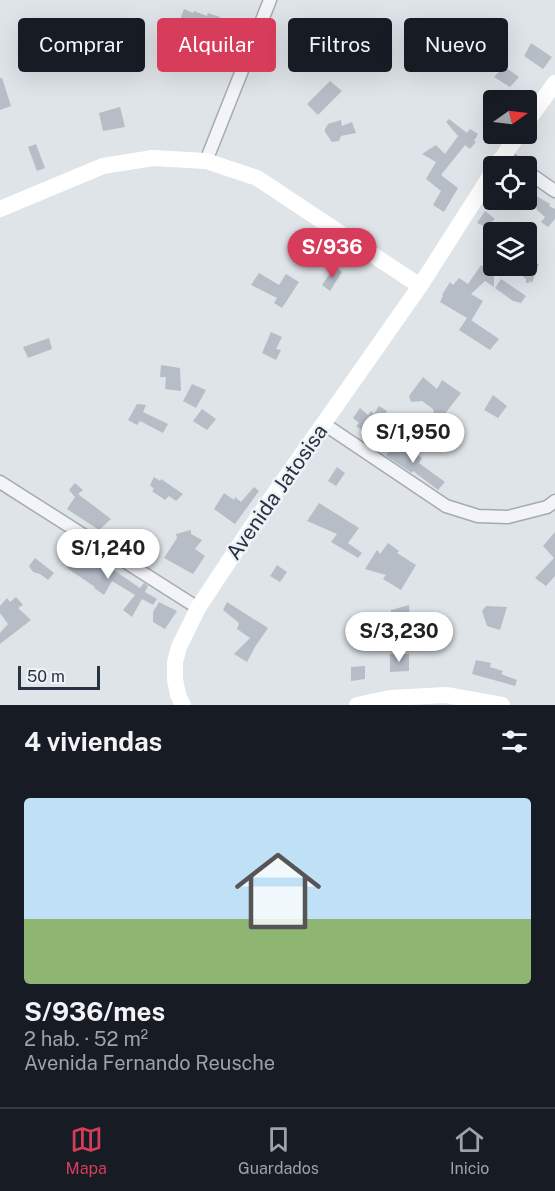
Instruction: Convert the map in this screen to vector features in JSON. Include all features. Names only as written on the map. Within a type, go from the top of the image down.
[{"type":"street","points":[[206,161],[270,0]]},
{"type":"street","points":[[537,108],[555,83]]},
{"type":"street","points":[[0,209],[103,166],[153,159],[206,161],[257,178],[420,286]]},
{"type":"street","points":[[537,179],[555,191]]},
{"type":"street","name":"Avenida Jatosisa","points":[[183,705],[178,695],[175,679],[176,662],[179,647],[198,608],[258,517],[420,286],[483,187]]},
{"type":"street","points":[[324,424],[446,506],[478,516],[508,517],[547,507],[555,501]]},
{"type":"street","points":[[0,482],[198,608]]},
{"type":"street","points":[[357,705],[390,698],[446,695],[502,705]]},
{"type":"building","points":[[184,9],[193,13],[194,11],[207,16],[208,13],[220,17],[220,18],[181,18]]},
{"type":"building","points":[[531,43],[552,57],[543,69],[524,56]]},
{"type":"building","points":[[508,69],[519,77],[510,87],[494,77],[499,72],[508,72]]},
{"type":"building","points":[[0,78],[2,78],[11,106],[0,110]]},
{"type":"building","points":[[330,81],[342,91],[318,115],[307,104]]},
{"type":"building","points":[[120,107],[125,127],[103,131],[99,113]]},
{"type":"building","points":[[449,119],[467,133],[470,129],[478,134],[474,141],[476,142],[470,149],[465,145],[441,175],[458,188],[444,212],[433,205],[441,191],[426,179],[436,162],[422,154],[436,145],[445,154],[458,136],[446,122]]},
{"type":"building","points":[[341,120],[342,126],[352,122],[356,133],[341,136],[339,141],[332,142],[325,129],[328,124]]},
{"type":"building","points":[[36,144],[45,168],[37,171],[28,147]]},
{"type":"building","points":[[537,196],[555,209],[555,219],[548,227],[541,222],[545,217],[537,210]]},
{"type":"building","points":[[485,211],[495,219],[492,222],[483,222],[483,226],[477,223]]},
{"type":"building","points":[[481,265],[483,276],[494,276],[494,287],[485,281],[471,294],[483,301],[471,320],[499,339],[490,350],[459,330],[467,318],[440,302],[450,282],[453,285],[459,278],[468,284]]},
{"type":"building","points":[[335,266],[342,272],[330,291],[322,285]]},
{"type":"building","points":[[259,273],[279,285],[286,274],[299,282],[282,308],[274,303],[277,298],[251,285]]},
{"type":"building","points":[[522,276],[535,276],[532,283],[530,281],[526,283],[526,279]]},
{"type":"building","points":[[501,279],[526,296],[521,303],[513,301],[495,288]]},
{"type":"building","points":[[271,332],[282,337],[276,349],[281,350],[276,360],[262,353]]},
{"type":"building","points":[[49,338],[52,349],[28,358],[23,347]]},
{"type":"building","points":[[161,365],[180,368],[181,391],[165,389],[166,377],[160,377]]},
{"type":"building","points":[[423,377],[437,389],[442,380],[461,393],[441,419],[435,417],[433,409],[422,401],[411,402],[409,396]]},
{"type":"building","points":[[192,384],[206,390],[196,408],[183,401]]},
{"type":"building","points":[[493,395],[507,406],[498,418],[484,410]]},
{"type":"building","points":[[137,404],[146,405],[143,412],[168,424],[163,433],[140,421],[137,425],[128,420]]},
{"type":"building","points":[[379,406],[387,411],[384,416],[389,420],[378,434],[374,431],[371,436],[356,426],[359,423],[353,418],[360,408],[368,415],[371,411],[374,414]]},
{"type":"building","points":[[202,409],[216,419],[207,430],[193,421]]},
{"type":"building","points":[[395,441],[422,458],[419,463],[445,482],[438,490],[413,471],[412,473],[386,456]]},
{"type":"building","points":[[337,467],[345,473],[336,486],[328,481]]},
{"type":"building","points":[[154,477],[160,481],[161,479],[183,494],[176,501],[169,496],[165,500],[152,491],[154,489],[150,485]]},
{"type":"building","points":[[75,483],[83,490],[78,494],[111,519],[99,530],[67,509],[75,497],[69,490]]},
{"type":"building","points":[[254,487],[259,491],[235,524],[214,509],[224,493],[241,502]]},
{"type":"building","points":[[319,503],[359,528],[348,543],[362,553],[358,558],[331,542],[337,534],[307,521]]},
{"type":"building","points":[[191,530],[191,534],[202,540],[195,549],[205,556],[193,574],[164,558],[177,538],[176,534]]},
{"type":"building","points":[[555,532],[555,576],[546,586],[535,578],[554,558],[543,546]]},
{"type":"building","points":[[388,543],[399,551],[397,553],[416,565],[401,590],[383,579],[386,575],[365,569],[377,550],[380,554]]},
{"type":"building","points":[[83,549],[140,588],[144,583],[148,586],[145,592],[157,599],[153,605],[142,599],[132,617],[123,610],[135,595],[112,581],[104,595],[67,568]]},
{"type":"building","points":[[35,558],[54,573],[48,580],[33,572],[29,566]]},
{"type":"building","points":[[277,565],[287,572],[280,582],[270,576]]},
{"type":"building","points":[[16,597],[23,605],[18,608],[31,620],[0,644],[0,633],[8,624],[0,613],[0,606],[7,598],[10,602]]},
{"type":"building","points":[[159,602],[177,611],[165,629],[153,622],[153,612]]},
{"type":"building","points":[[227,602],[268,628],[247,662],[234,654],[250,638],[237,629],[239,623],[223,610]]},
{"type":"building","points":[[409,605],[410,620],[391,621],[391,610]]},
{"type":"building","points":[[486,606],[507,607],[500,630],[487,626],[482,611]]},
{"type":"building","points":[[390,654],[409,654],[409,671],[390,672]]},
{"type":"building","points":[[476,660],[491,663],[490,667],[503,671],[501,674],[517,680],[515,686],[472,674]]},
{"type":"building","points":[[365,666],[365,679],[351,681],[351,667]]}]
